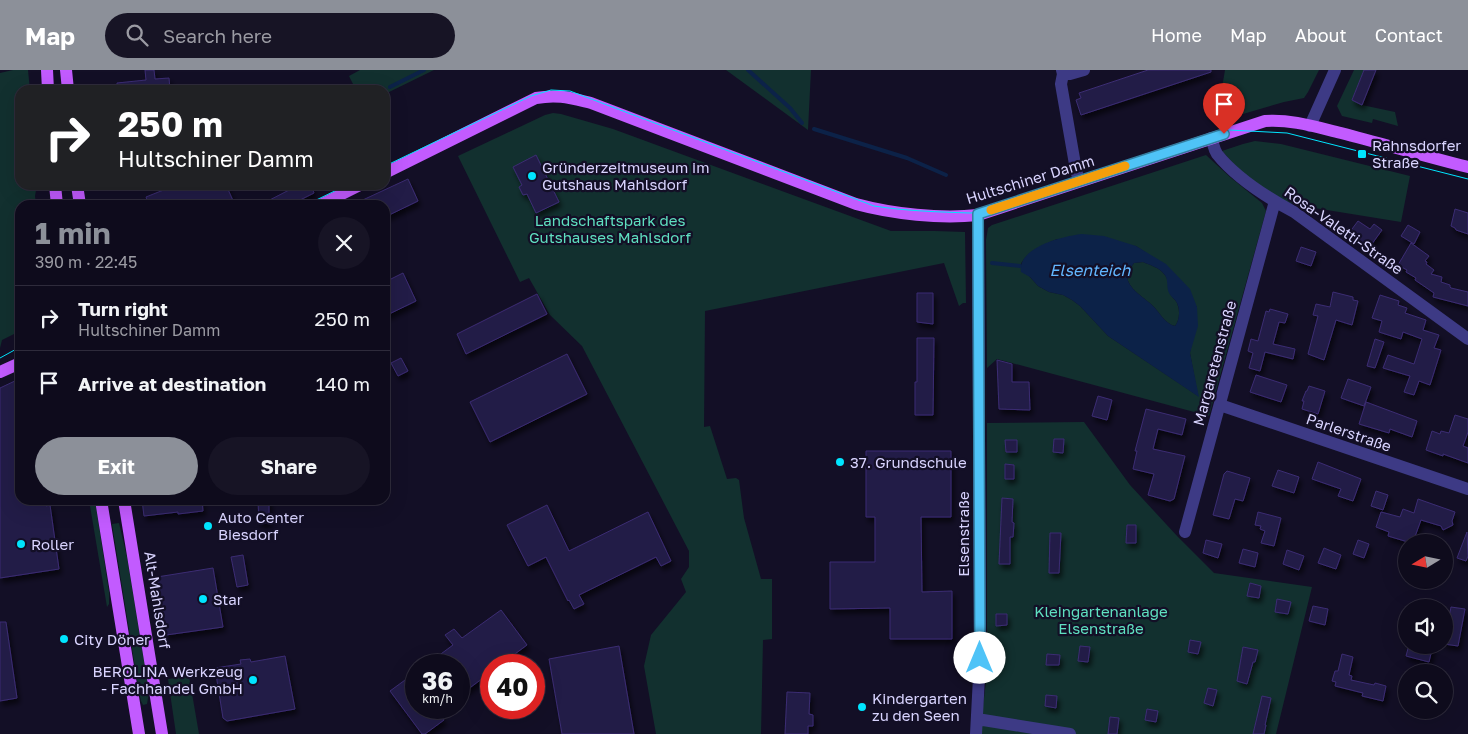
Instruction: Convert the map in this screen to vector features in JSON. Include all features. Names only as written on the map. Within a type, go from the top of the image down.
[{"type":"main road","points":[[46,70],[48,85]]},
{"type":"main road","points":[[66,70],[68,85]]},
{"type":"main road","name":"Hultschiner Damm","points":[[390,171],[536,98],[550,95],[591,104],[856,204],[882,211],[951,216],[978,214],[1211,138],[1265,121],[1276,120],[1294,122],[1382,143],[1468,167]]},
{"type":"main road","points":[[330,200],[350,190]]},
{"type":"main road","points":[[0,372],[15,365]]},
{"type":"main road","points":[[103,505],[139,734]]},
{"type":"main road","name":"Alt-Mahlsdorf","points":[[125,505],[162,734]]},
{"type":"street","points":[[1080,181],[1076,170],[1061,84],[1062,72],[1070,74],[1084,70]]},
{"type":"street","points":[[1310,126],[1335,70]]},
{"type":"street","name":"Rosa-Valetti-Straße","points":[[1211,138],[1215,150],[1222,160],[1242,178],[1274,201],[1294,212],[1468,339]]},
{"type":"street","name":"Margaretenstraße","points":[[1185,532],[1274,201]]},
{"type":"street","name":"Elsenstraße","points":[[976,734],[980,658],[978,214]]},
{"type":"street","name":"Parlerstraße","points":[[1220,406],[1468,489]]},
{"type":"street","points":[[976,719],[1070,734]]},
{"type":"green space","points":[[13,70],[28,70],[30,85],[15,85],[15,190],[36,190],[35,200],[15,200],[15,334],[2,340],[0,348],[0,73]]},
{"type":"green space","points":[[360,70],[434,70],[390,92],[390,85],[354,85],[349,76]]},
{"type":"green space","points":[[726,70],[811,70],[808,130]]},
{"type":"green space","points":[[1225,70],[1319,70],[1304,98],[1219,121],[1217,117]]},
{"type":"green space","points":[[1354,70],[1364,70],[1352,100],[1362,105],[1395,112],[1398,126],[1373,119],[1372,123],[1342,116],[1337,106]]},
{"type":"green space","name":"Landschaftspark des Gutshauses Mahlsdorf","points":[[553,113],[613,129],[891,231],[965,232],[966,303],[959,306],[944,263],[705,311],[704,427],[710,426],[727,479],[736,478],[739,480],[744,518],[761,579],[772,579],[772,639],[763,640],[761,734],[656,734],[644,666],[651,635],[686,592],[681,579],[689,567],[689,551],[582,346],[550,315],[529,278],[520,282],[458,156]]},
{"type":"green space","points":[[1255,141],[1281,144],[1410,176],[1401,222],[1296,205],[1276,198],[1246,177],[1222,151]]},
{"type":"green space","points":[[1206,155],[1262,203],[1266,211],[1209,416],[997,359],[987,368],[986,240],[988,228],[992,225]],"holes":[[[1057,239],[1136,246],[1145,252],[1197,307],[1190,353],[1198,396],[1108,336],[1072,300],[1038,286],[1020,266],[1031,252]]]},
{"type":"green space","points":[[1143,262],[1160,270],[1167,278],[1171,294],[1179,309],[1179,318],[1175,326],[1166,321],[1129,283],[1127,272],[1134,263]]},
{"type":"green space","name":"Kleingartenanlage Elsenstraße","points":[[1084,422],[1130,485],[1214,573],[1312,587],[1276,734],[982,734],[982,714],[987,674],[987,423]]},
{"type":"green space","points":[[90,505],[96,505],[109,592],[109,604],[107,607]]},
{"type":"green space","points":[[119,523],[127,557],[149,692],[147,704],[143,705],[139,692],[112,524]]},
{"type":"green space","points":[[189,676],[199,734],[176,734],[168,679]]},
{"type":"water","name":"Elsenteich","points":[[1074,235],[1104,236],[1136,246],[1166,264],[1190,289],[1197,307],[1198,326],[1190,353],[1199,397],[1108,336],[1072,300],[1038,286],[1030,277],[1021,272],[1022,263],[1026,256],[1034,250],[1043,244]],"holes":[[[1143,262],[1160,270],[1166,276],[1169,293],[1179,308],[1179,318],[1175,326],[1166,321],[1129,283],[1127,272],[1134,263]]]},
{"type":"building","points":[[145,70],[154,70],[155,79],[169,78],[170,85],[117,85],[117,83],[146,80]]},
{"type":"building","points":[[1148,70],[1211,70],[1211,72],[1081,115],[1076,100],[1081,98],[1079,93]]},
{"type":"building","points":[[1364,70],[1376,70],[1362,105],[1352,100]]},
{"type":"building","name":"Gründerzeitmuseum im Gutshaus Mahlsdorf","points":[[536,155],[559,202],[536,213],[527,194],[523,195],[519,187],[522,185],[513,167]]},
{"type":"building","points":[[408,179],[418,201],[390,215],[390,200],[363,200],[384,190],[390,190],[390,187]]},
{"type":"building","points":[[164,190],[228,190],[233,200],[147,200],[146,197]]},
{"type":"building","points":[[289,190],[313,190],[314,193],[300,200],[270,200]]},
{"type":"building","points":[[1455,209],[1468,213],[1468,234],[1451,226]]},
{"type":"building","points":[[1358,221],[1370,229],[1374,224],[1382,230],[1369,248],[1349,233]]},
{"type":"building","points":[[1408,225],[1420,232],[1414,244],[1401,236]]},
{"type":"building","points":[[1411,243],[1429,256],[1425,261],[1434,270],[1431,274],[1442,277],[1441,282],[1450,285],[1451,288],[1468,292],[1468,306],[1433,297],[1434,293],[1415,280],[1416,278],[1406,272],[1407,270],[1398,265]]},
{"type":"building","points":[[1301,247],[1316,252],[1311,266],[1296,261]]},
{"type":"building","points":[[403,273],[416,301],[390,314],[390,280]]},
{"type":"building","points":[[1333,292],[1353,297],[1353,300],[1358,301],[1352,325],[1336,320],[1324,360],[1308,354],[1318,316],[1313,315],[1316,304],[1330,307]]},
{"type":"building","points":[[917,293],[933,293],[933,324],[917,322]]},
{"type":"building","points":[[537,294],[547,314],[466,354],[457,334]]},
{"type":"building","points":[[1380,295],[1399,301],[1398,305],[1407,308],[1405,313],[1426,320],[1423,330],[1439,335],[1434,348],[1441,350],[1430,385],[1419,381],[1414,395],[1404,392],[1410,376],[1383,368],[1388,355],[1414,364],[1422,339],[1403,332],[1401,339],[1379,332],[1382,321],[1372,318]]},
{"type":"building","points":[[1270,309],[1288,314],[1285,323],[1279,322],[1273,344],[1295,349],[1293,359],[1265,352],[1260,371],[1249,368],[1253,353],[1248,351],[1251,339],[1258,341],[1266,311],[1269,312]]},
{"type":"building","points":[[917,338],[934,338],[933,415],[915,415]]},
{"type":"building","points":[[1375,339],[1384,342],[1375,368],[1367,366]]},
{"type":"building","points":[[567,354],[587,394],[490,442],[470,402]]},
{"type":"building","points":[[401,358],[408,371],[398,376],[391,363]]},
{"type":"building","points":[[997,360],[1012,364],[1012,382],[1029,382],[1030,410],[999,409]]},
{"type":"building","points":[[1256,375],[1287,385],[1281,402],[1250,392]]},
{"type":"building","points":[[1348,379],[1371,387],[1364,406],[1341,398]]},
{"type":"building","points":[[15,381],[15,505],[50,505],[59,569],[0,578],[0,388]]},
{"type":"building","points":[[1309,386],[1325,391],[1318,414],[1302,409],[1304,401],[1302,401]]},
{"type":"building","points":[[1098,396],[1112,400],[1107,420],[1092,416]]},
{"type":"building","points":[[1366,402],[1417,421],[1412,437],[1390,429],[1389,433],[1359,424]]},
{"type":"building","points":[[1146,409],[1186,419],[1182,435],[1158,429],[1153,449],[1185,456],[1174,499],[1170,501],[1148,495],[1154,474],[1133,469],[1137,451],[1135,451]]},
{"type":"building","points":[[1455,415],[1468,419],[1468,432],[1463,446],[1468,448],[1468,463],[1426,450],[1432,431],[1440,434],[1441,431],[1449,433]]},
{"type":"building","points":[[1054,439],[1064,439],[1063,453],[1053,452]]},
{"type":"building","points":[[1005,440],[1017,440],[1017,452],[1006,452]]},
{"type":"building","points":[[866,451],[951,451],[951,517],[921,517],[922,592],[952,591],[952,639],[890,639],[890,608],[830,609],[830,562],[875,562],[875,517],[866,517]]},
{"type":"building","points":[[1318,462],[1361,479],[1353,501],[1338,496],[1341,489],[1312,479]]},
{"type":"building","points":[[1005,464],[1014,465],[1014,479],[1005,479]]},
{"type":"building","points":[[1278,470],[1299,477],[1294,493],[1272,486]]},
{"type":"building","points":[[1227,471],[1250,478],[1243,501],[1235,499],[1229,519],[1213,515],[1224,474]]},
{"type":"building","points":[[1376,491],[1388,495],[1383,510],[1371,506]]},
{"type":"building","points":[[1002,498],[1013,499],[1012,522],[1014,523],[1013,537],[1010,537],[1010,564],[999,564]]},
{"type":"building","points":[[1418,499],[1455,512],[1452,521],[1453,525],[1443,530],[1441,526],[1421,520],[1416,534],[1398,534],[1398,539],[1388,536],[1389,532],[1376,527],[1381,512],[1400,517],[1403,509],[1414,513]]},
{"type":"building","points":[[143,505],[202,505],[203,511],[144,516]]},
{"type":"building","points":[[258,505],[269,505],[269,523],[259,523]]},
{"type":"building","points":[[547,505],[569,551],[648,512],[671,561],[661,566],[656,557],[579,595],[584,604],[574,609],[546,557],[528,566],[507,525]]},
{"type":"building","points":[[1258,512],[1281,518],[1274,546],[1261,543],[1265,531],[1260,529],[1261,526],[1255,525]]},
{"type":"building","points":[[1127,525],[1136,525],[1136,543],[1126,543]]},
{"type":"building","points":[[1467,532],[1468,556],[1466,561],[1457,558]]},
{"type":"building","points":[[1050,533],[1061,533],[1059,573],[1049,573]]},
{"type":"building","points":[[1206,540],[1222,544],[1218,558],[1203,553]]},
{"type":"building","points":[[1358,540],[1369,544],[1364,558],[1353,554]]},
{"type":"building","points":[[1324,548],[1341,555],[1336,569],[1318,563]]},
{"type":"building","points":[[1243,549],[1258,553],[1255,567],[1239,563]]},
{"type":"building","points":[[1287,550],[1304,556],[1299,570],[1283,564]]},
{"type":"building","points":[[243,555],[248,585],[237,587],[231,557]]},
{"type":"building","points":[[213,568],[223,627],[166,635],[157,577]]},
{"type":"building","points":[[1250,583],[1261,586],[1259,598],[1247,596]]},
{"type":"building","points":[[1277,599],[1291,602],[1288,614],[1275,612]]},
{"type":"building","points":[[1313,606],[1328,609],[1325,625],[1309,621]]},
{"type":"building","points":[[1453,607],[1465,609],[1458,646],[1453,645]]},
{"type":"building","points":[[501,610],[527,645],[515,654],[480,654],[480,680],[470,688],[470,654],[441,654],[453,645],[445,635],[454,629],[462,638]]},
{"type":"building","points":[[996,614],[1007,614],[1007,625],[996,626]]},
{"type":"building","points":[[0,622],[6,622],[17,698],[0,701]]},
{"type":"building","points":[[1190,640],[1201,642],[1198,654],[1188,652]]},
{"type":"building","points":[[619,646],[634,734],[562,734],[549,659]]},
{"type":"building","points":[[1080,646],[1090,647],[1088,662],[1078,661]]},
{"type":"building","points":[[1243,647],[1258,650],[1247,684],[1237,681]]},
{"type":"building","points":[[1047,654],[1060,655],[1059,665],[1046,665]]},
{"type":"building","points":[[1342,654],[1353,657],[1349,675],[1352,676],[1351,680],[1386,686],[1383,701],[1362,696],[1363,693],[1335,686],[1336,682],[1332,681],[1335,671],[1338,671]]},
{"type":"building","points":[[1407,654],[1431,654],[1429,662],[1406,656]]},
{"type":"building","name":"BEROLINA Werkzeug - Fachhandel GmbH","points":[[285,656],[295,709],[227,721],[223,718],[215,668],[241,664],[240,660],[250,659],[251,662]]},
{"type":"building","points":[[405,680],[405,711],[390,691]]},
{"type":"building","points":[[1208,688],[1217,690],[1213,706],[1204,703]]},
{"type":"building","points":[[787,692],[810,693],[809,714],[813,715],[813,726],[808,726],[808,734],[785,734]]},
{"type":"building","points":[[1046,695],[1057,696],[1056,708],[1045,706]]},
{"type":"building","points":[[1262,696],[1271,698],[1264,734],[1253,734]]},
{"type":"building","points":[[1147,709],[1158,711],[1156,722],[1145,720]]},
{"type":"building","points":[[1110,717],[1119,718],[1117,734],[1108,734]]},
{"type":"building","points":[[411,719],[444,720],[425,734],[422,734]]},
{"type":"waterway","points":[[390,87],[424,70]]},
{"type":"waterway","points":[[748,70],[790,108],[802,123]]},
{"type":"waterway","points":[[814,129],[907,158],[946,175]]},
{"type":"waterway","points":[[992,263],[1020,266]]},
{"type":"tram line","points":[[390,164],[531,96],[551,90],[570,91],[874,206],[898,209],[971,213],[1229,130],[1287,133],[1468,179]]},
{"type":"tram line","points":[[316,200],[337,190]]},
{"type":"tram line","points":[[0,358],[15,350]]},
{"type":"slow traffic","points":[[991,210],[1125,166]]},
{"type":"place","name":"Rahnsdorfer Straße","points":[[1362,154]]},
{"type":"place","name":"Gründerzeitmuseum im Gutshaus Mahlsdorf","points":[[532,176]]},
{"type":"place","name":"37. Grundschule","points":[[840,462]]},
{"type":"place","name":"Auto Center Biesdorf","points":[[208,526]]},
{"type":"place","name":"Roller","points":[[21,544]]},
{"type":"place","name":"Star","points":[[203,599]]},
{"type":"place","name":"City Döner","points":[[64,639]]},
{"type":"place","name":"BEROLINA Werkzeug - Fachhandel GmbH","points":[[253,680]]},
{"type":"place","name":"Kindergarten zu den Seen","points":[[862,707]]},
{"type":"route","points":[[980,658],[978,214],[1224,134]]}]
